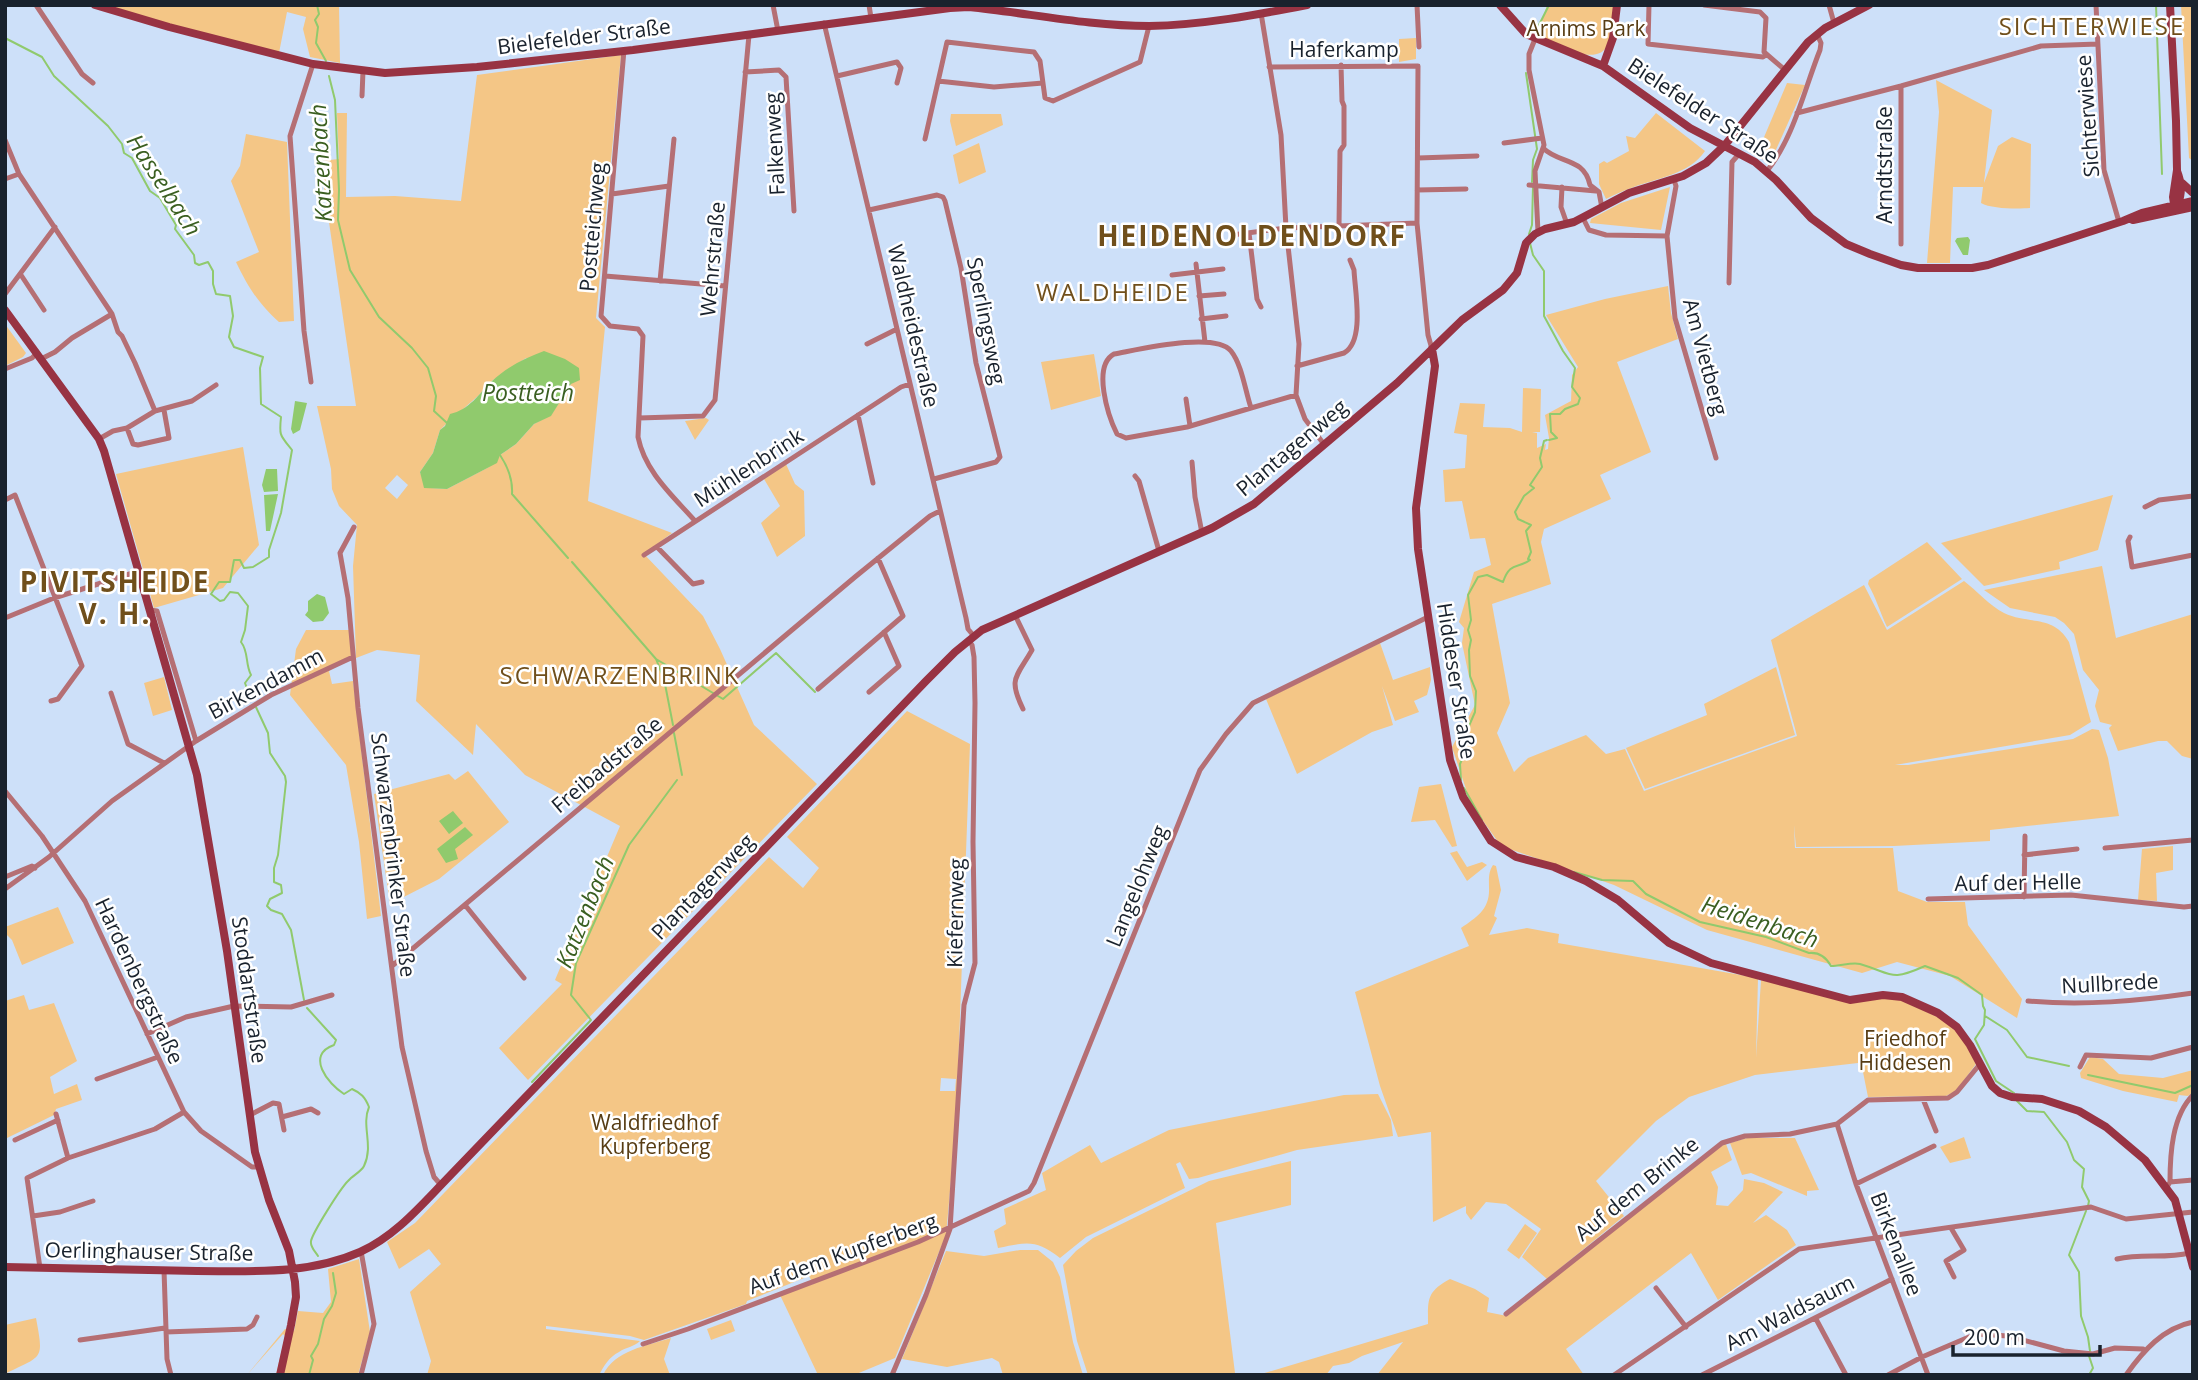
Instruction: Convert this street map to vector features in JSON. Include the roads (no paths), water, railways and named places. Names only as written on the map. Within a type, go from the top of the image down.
[{"type":"main road","name":"Bielefelder Straße","points":[[94,5],[313,64],[363,71],[403,72],[477,67],[624,50],[950,8],[985,7],[1096,22],[1149,26],[1215,20],[1307,5]]},
{"type":"main road","name":"Bielefelder Straße","points":[[1500,5],[1526,34],[1603,66],[1685,125],[1725,145],[1767,171],[1811,218],[1846,244],[1900,265],[1955,270],[1988,265],[2193,201]]},
{"type":"main road","points":[[1603,66],[1613,38],[1617,5]]},
{"type":"main road","points":[[1432,349],[1462,320],[1507,286],[1521,264],[1532,237],[1583,218],[1629,193],[1674,180],[1706,163],[1725,145],[1817,34],[1869,5]]},
{"type":"main road","points":[[2170,5],[2176,206]]},
{"type":"main road","points":[[2177,170],[2182,183],[2193,193]]},
{"type":"main road","points":[[2176,206],[2182,183]]},
{"type":"main road","name":"Bielefelder Straße","points":[[2176,206],[2193,207]]},
{"type":"main road","name":"Stoddartstraße","points":[[5,310],[99,439],[192,747],[206,820],[259,1167],[289,1251],[296,1297],[280,1375]]},
{"type":"main road","name":"Plantagenweg","points":[[291,1270],[334,1262],[361,1251],[393,1231],[441,1185],[862,747],[971,638],[1015,615],[1233,518],[1254,504],[1397,383],[1432,349]]},
{"type":"main road","name":"Hiddeser Straße","points":[[1432,349],[1436,366],[1416,520],[1428,617],[1453,771],[1470,810],[1491,841],[1516,857],[1554,867],[1586,880],[1618,900],[1669,943],[1711,963],[1850,1000],[1882,995],[1913,1000],[1938,1013],[1957,1027],[1996,1090],[2015,1098],[2042,1099],[2079,1111],[2105,1127],[2139,1155],[2169,1185],[2193,1267]]},
{"type":"main road","name":"Oerlinghauser Straße","points":[[5,1267],[291,1270]]},
{"type":"street","points":[[36,5],[82,74],[93,83]]},
{"type":"street","points":[[773,5],[778,31]]},
{"type":"street","points":[[869,5],[871,18]]},
{"type":"street","points":[[1417,5],[1419,47]]},
{"type":"street","points":[[1649,5],[1648,44],[1763,57],[1766,55]]},
{"type":"street","points":[[1704,5],[1756,10],[1763,15],[1766,18],[1766,55],[1785,70]]},
{"type":"street","points":[[1829,5],[1834,23]]},
{"type":"street","name":"Sichterwiese","points":[[2096,5],[2104,170],[2121,222]]},
{"type":"street","points":[[1261,13],[1281,135],[1286,228],[1298,344],[1296,395],[1306,420],[1323,443]]},
{"type":"street","name":"Waldheidestraße","points":[[824,23],[971,638]]},
{"type":"street","points":[[925,139],[947,42],[1034,52],[1040,61],[1045,98],[1053,101],[1140,62],[1149,26]]},
{"type":"street","points":[[1767,171],[1780,152],[1820,50],[1821,43],[1817,34]]},
{"type":"street","name":"Wehrstraße","points":[[639,418],[703,416],[713,406],[749,35]]},
{"type":"street","points":[[1535,39],[1529,54],[1528,85],[1538,138],[1551,156],[1575,163],[1588,177],[1590,185],[1599,191],[1602,208]]},
{"type":"street","points":[[1797,113],[2041,46],[2098,44]]},
{"type":"street","name":"Postteichweg","points":[[624,50],[603,320],[610,326],[638,329],[643,336],[639,418]]},
{"type":"street","points":[[837,76],[897,62],[901,68],[897,83]]},
{"type":"street","points":[[311,382],[304,331],[290,136],[313,64]]},
{"type":"street","points":[[1339,226],[1340,151],[1344,145],[1341,65]]},
{"type":"street","name":"Haferkamp","points":[[1269,67],[1418,66],[1418,158]]},
{"type":"street","name":"Falkenweg","points":[[745,72],[779,70],[786,77],[794,211]]},
{"type":"street","points":[[362,96],[363,71]]},
{"type":"street","points":[[938,81],[994,87],[1043,83]]},
{"type":"street","name":"Arndtstraße","points":[[1901,86],[1901,244]]},
{"type":"street","points":[[1504,143],[1538,138]]},
{"type":"street","points":[[660,281],[674,139]]},
{"type":"street","points":[[5,140],[19,174],[112,314],[155,411]]},
{"type":"street","points":[[1532,237],[1533,185],[1535,171],[1544,149]]},
{"type":"street","points":[[1729,283],[1732,162],[1739,154]]},
{"type":"street","points":[[1432,349],[1428,335],[1417,223],[1418,158],[1477,156]]},
{"type":"street","points":[[5,179],[19,174]]},
{"type":"street","name":"Am Vietberg","points":[[1674,180],[1676,186],[1667,236],[1675,318],[1716,458]]},
{"type":"street","points":[[1533,185],[1599,191]]},
{"type":"street","points":[[612,194],[668,186]]},
{"type":"street","points":[[1562,187],[1561,206],[1567,225]]},
{"type":"street","points":[[1417,190],[1466,189]]},
{"type":"street","name":"Sperlingsweg","points":[[869,210],[937,195],[945,201],[961,268],[976,363],[1000,457],[996,462],[934,479]]},
{"type":"street","points":[[1583,218],[1589,230],[1605,235],[1667,236]]},
{"type":"street","points":[[1232,235],[1286,228],[1417,223]]},
{"type":"street","points":[[5,294],[22,275],[55,227]]},
{"type":"street","points":[[1249,233],[1257,299],[1261,307]]},
{"type":"street","points":[[1297,366],[1344,353],[1351,349],[1357,338],[1354,270],[1350,260]]},
{"type":"street","points":[[1196,264],[1205,342]]},
{"type":"street","points":[[1172,275],[1223,269]]},
{"type":"street","points":[[22,275],[44,310]]},
{"type":"street","points":[[605,276],[725,286]]},
{"type":"street","points":[[1199,296],[1224,294]]},
{"type":"street","points":[[5,369],[55,352],[72,338],[112,314]]},
{"type":"street","points":[[1201,319],[1226,316]]},
{"type":"street","points":[[867,344],[897,329]]},
{"type":"street","points":[[1251,408],[1233,354],[1225,345],[1216,342],[1152,347],[1114,354],[1108,357],[1102,366],[1107,404],[1117,434],[1126,438],[1190,425],[1251,408],[1296,395]]},
{"type":"street","name":"Mühlenbrink","points":[[644,555],[910,384]]},
{"type":"street","points":[[99,439],[113,430],[127,428],[155,411],[192,401],[216,385]]},
{"type":"street","points":[[1186,399],[1190,425]]},
{"type":"street","points":[[127,428],[133,444],[169,438],[164,410]]},
{"type":"street","points":[[858,415],[873,483]]},
{"type":"street","points":[[639,418],[638,438],[645,460],[695,521]]},
{"type":"street","points":[[1192,462],[1202,533]]},
{"type":"street","points":[[1135,476],[1139,481],[1159,551]]},
{"type":"street","points":[[5,500],[15,495],[82,666],[58,699],[51,701]]},
{"type":"street","points":[[2145,507],[2159,500],[2193,496]]},
{"type":"street","name":"Freibadstraße","points":[[392,966],[878,558],[940,511]]},
{"type":"street","name":"Schwarzenbrinker Straße","points":[[354,527],[340,553],[348,598],[402,1047],[426,1151],[434,1177],[441,1185]]},
{"type":"street","points":[[2130,537],[2128,541],[2132,567],[2193,555]]},
{"type":"street","points":[[657,547],[693,584],[702,582]]},
{"type":"street","points":[[818,689],[903,616],[878,558]]},
{"type":"street","points":[[5,618],[54,598],[139,571]]},
{"type":"street","points":[[1015,615],[1032,650],[1014,682],[1014,690],[1023,709]]},
{"type":"street","name":"Langelohweg","points":[[950,1229],[1011,1201],[1029,1191],[1034,1183],[1200,770],[1226,734],[1253,703],[1428,617]]},
{"type":"street","points":[[869,691],[899,666],[884,632]]},
{"type":"street","name":"Kiefernweg","points":[[950,1229],[964,1004],[975,963],[975,703],[971,638]]},
{"type":"street","name":"Birkendamm","points":[[164,763],[271,695],[353,657]]},
{"type":"street","points":[[5,889],[54,853],[111,801],[164,763],[128,744],[111,692]]},
{"type":"street","name":"Hardenbergstraße","points":[[5,790],[54,853],[85,901],[184,1112],[201,1131],[252,1167],[259,1167]]},
{"type":"street","points":[[2024,897],[2025,836]]},
{"type":"street","points":[[2105,848],[2193,840]]},
{"type":"street","points":[[2024,855],[2077,849]]},
{"type":"street","points":[[5,877],[27,867],[35,868]]},
{"type":"street","name":"Auf der Helle","points":[[1927,900],[2071,895],[2193,906]]},
{"type":"street","points":[[465,905],[524,978]]},
{"type":"street","name":"Nullbrede","points":[[2028,1001],[2125,1001],[2193,993]]},
{"type":"street","points":[[147,1034],[186,1017],[234,1006],[291,1007],[332,995]]},
{"type":"street","points":[[2080,1067],[2086,1055],[2151,1058],[2193,1047]]},
{"type":"street","points":[[97,1079],[158,1057]]},
{"type":"street","name":"Auf dem Brinke","points":[[1506,1314],[1716,1146],[1745,1136],[1790,1135],[1837,1124],[1868,1100],[1948,1097],[1957,1092],[1980,1064]]},
{"type":"street","points":[[2193,1096],[2183,1110],[2172,1142],[2169,1185],[2193,1180]]},
{"type":"street","points":[[1923,1099],[1936,1131]]},
{"type":"street","points":[[250,1115],[279,1104],[284,1130]]},
{"type":"street","points":[[282,1117],[311,1109],[318,1112]]},
{"type":"street","points":[[40,1268],[27,1178],[68,1158],[155,1129],[184,1112]]},
{"type":"street","points":[[15,1140],[57,1117],[68,1158]]},
{"type":"street","name":"Birkenallee","points":[[1837,1124],[1856,1184],[1928,1375]]},
{"type":"street","points":[[1856,1184],[1934,1146]]},
{"type":"street","points":[[33,1216],[60,1212],[93,1200]]},
{"type":"street","points":[[1614,1375],[1799,1249],[2091,1207],[2126,1219],[2193,1212]]},
{"type":"street","points":[[1951,1228],[1964,1250],[1945,1261],[1954,1277]]},
{"type":"street","name":"Auf dem Kupferberg","points":[[643,1344],[950,1229]]},
{"type":"street","name":"Auf dem Kupferberg","points":[[892,1375],[950,1229]]},
{"type":"street","points":[[361,1251],[374,1324],[361,1375]]},
{"type":"street","points":[[2117,1259],[2132,1255],[2169,1257],[2190,1253]]},
{"type":"street","points":[[164,1270],[165,1330],[171,1375]]},
{"type":"street","name":"Am Waldsaum","points":[[1702,1375],[1892,1279]]},
{"type":"street","points":[[1656,1288],[1686,1327]]},
{"type":"street","points":[[80,1340],[165,1330],[247,1329],[257,1317]]},
{"type":"street","points":[[1816,1318],[1846,1375]]},
{"type":"street","points":[[2126,1375],[2144,1351],[2169,1330],[2193,1322]]},
{"type":"street","points":[[1888,1375],[1922,1357],[1976,1335],[2008,1336],[2064,1351],[2090,1354],[2115,1348],[2144,1351]]},
{"type":"water","points":[[1968,237],[1968,255],[1963,255],[1955,241],[1957,238]]},
{"type":"water","name":"Postteich","points":[[544,351],[579,368],[580,380],[571,384],[551,416],[534,424],[516,444],[500,455],[497,463],[447,489],[424,488],[420,472],[433,453],[440,430],[445,426],[450,414],[468,405],[504,371]]},
{"type":"water","points":[[295,401],[307,403],[300,430],[293,434],[291,429]]},
{"type":"water","points":[[266,469],[277,469],[278,491],[264,492],[262,485]]},
{"type":"water","points":[[278,494],[270,531],[266,531],[264,495]]},
{"type":"water","points":[[317,594],[325,597],[329,613],[323,621],[313,622],[305,615],[308,601]]},
{"type":"water","points":[[453,811],[463,823],[449,834],[439,821]]},
{"type":"water","points":[[465,827],[473,835],[455,849],[458,859],[446,863],[437,849]]},
{"type":"waterway","name":"Katzenbach","points":[[317,5],[319,14],[315,20],[318,27],[316,43],[326,61]]},
{"type":"waterway","name":"Heidenbach","points":[[1535,33],[1549,5]]},
{"type":"waterway","points":[[2156,5],[2162,174]]},
{"type":"waterway","name":"Hasselbach","points":[[5,38],[42,57],[54,76],[108,126],[122,144],[124,153],[132,158],[150,191],[160,198],[176,225],[175,229],[194,255],[195,263],[199,265],[208,262],[213,271],[216,294],[230,296],[233,316],[229,337],[234,347],[263,357],[260,368],[261,404],[281,417],[281,435],[292,450],[281,513],[269,557],[253,567],[244,568],[240,560],[234,560],[230,582],[219,582],[211,594],[220,601],[230,592],[238,593],[248,606],[241,642],[251,675],[245,683],[251,699]]},
{"type":"waterway","name":"Heidenbach","points":[[1526,73],[1537,149],[1533,160],[1532,182]]},
{"type":"waterway","name":"Katzenbach","points":[[329,76],[335,100],[338,220],[350,270],[379,317],[412,348],[428,368],[436,396],[434,411],[447,423]]},
{"type":"waterway","name":"Heidenbach","points":[[1529,234],[1532,225],[1533,187]]},
{"type":"waterway","name":"Heidenbach","points":[[1530,243],[1533,255],[1544,271],[1544,316],[1575,368],[1572,387],[1580,398],[1578,404],[1560,414],[1550,414],[1551,432],[1557,438],[1549,440]]},
{"type":"waterway","name":"Heidenbach","points":[[1461,780],[1460,764],[1464,755],[1462,742],[1475,712],[1476,691],[1470,676],[1471,640],[1468,630],[1471,620],[1468,595],[1478,577],[1487,575],[1503,582],[1511,568],[1530,560],[1526,531],[1531,525],[1518,519],[1515,512],[1524,496],[1534,488],[1530,485],[1542,467],[1540,458],[1544,441],[1547,440]]},
{"type":"waterway","name":"Katzenbach","points":[[500,455],[509,473],[512,494],[568,558]]},
{"type":"waterway","name":"Katzenbach","points":[[572,562],[656,659],[664,679],[673,725]]},
{"type":"waterway","points":[[718,696],[723,699],[776,653],[815,692]]},
{"type":"waterway","points":[[656,659],[713,693]]},
{"type":"waterway","name":"Hasselbach","points":[[255,705],[268,733],[270,753],[286,782],[278,855],[274,868],[274,882],[281,885],[282,893],[270,899],[267,906],[282,914],[291,930],[304,1000]]},
{"type":"waterway","name":"Katzenbach","points":[[674,733],[682,775]]},
{"type":"waterway","name":"Katzenbach","points":[[532,1082],[591,1020],[571,995],[576,963],[629,845],[677,780]]},
{"type":"waterway","name":"Heidenbach","points":[[1464,788],[1482,820]]},
{"type":"waterway","name":"Heidenbach","points":[[1574,872],[1602,880],[1633,881],[1646,894],[1700,922],[1766,937],[1809,953],[1819,954],[1831,966],[1857,964],[1892,975],[1904,974],[1925,966],[1958,978],[1982,995],[1984,1025],[1975,1039],[1996,1081],[2014,1093]]},
{"type":"waterway","name":"Hasselbach","points":[[307,1008],[336,1040],[334,1045],[321,1055],[320,1062],[326,1077],[344,1094],[352,1089],[358,1092],[369,1107],[366,1121],[367,1158],[363,1168],[339,1192],[321,1220],[311,1241],[318,1256]]},
{"type":"waterway","points":[[1985,1016],[2007,1030],[2027,1057],[2069,1066]]},
{"type":"waterway","points":[[2088,1075],[2175,1093],[2193,1085]]},
{"type":"waterway","name":"Heidenbach","points":[[2017,1101],[2027,1111],[2044,1112],[2067,1142],[2074,1160],[2084,1169],[2082,1187],[2089,1201],[2088,1206]]},
{"type":"waterway","name":"Heidenbach","points":[[2086,1211],[2069,1255],[2079,1272],[2081,1316],[2090,1351]]},
{"type":"waterway","name":"Hasselbach","points":[[309,1375],[313,1360],[311,1356],[336,1293],[333,1273]]},
{"type":"waterway","name":"Heidenbach","points":[[2089,1356],[2093,1368],[2089,1375]]},
{"type":"district","name":"SICHTERWIESE","points":[[2092,27]]},
{"type":"district","name":"HEIDENOLDENDORF","points":[[1252,236]]},
{"type":"district","name":"WALDHEIDE","points":[[1113,293]]},
{"type":"district","name":"PIVITSHEIDE V. H.","points":[[115,598]]},
{"type":"district","name":"SCHWARZENBRINK","points":[[620,676]]},
{"type":"park label","name":"Arnims Park","points":[[1586,29]]},
{"type":"park label","name":"Friedhof Hiddesen","points":[[1905,1051]]},
{"type":"park label","name":"Waldfriedhof Kupferberg","points":[[655,1135]]}]
